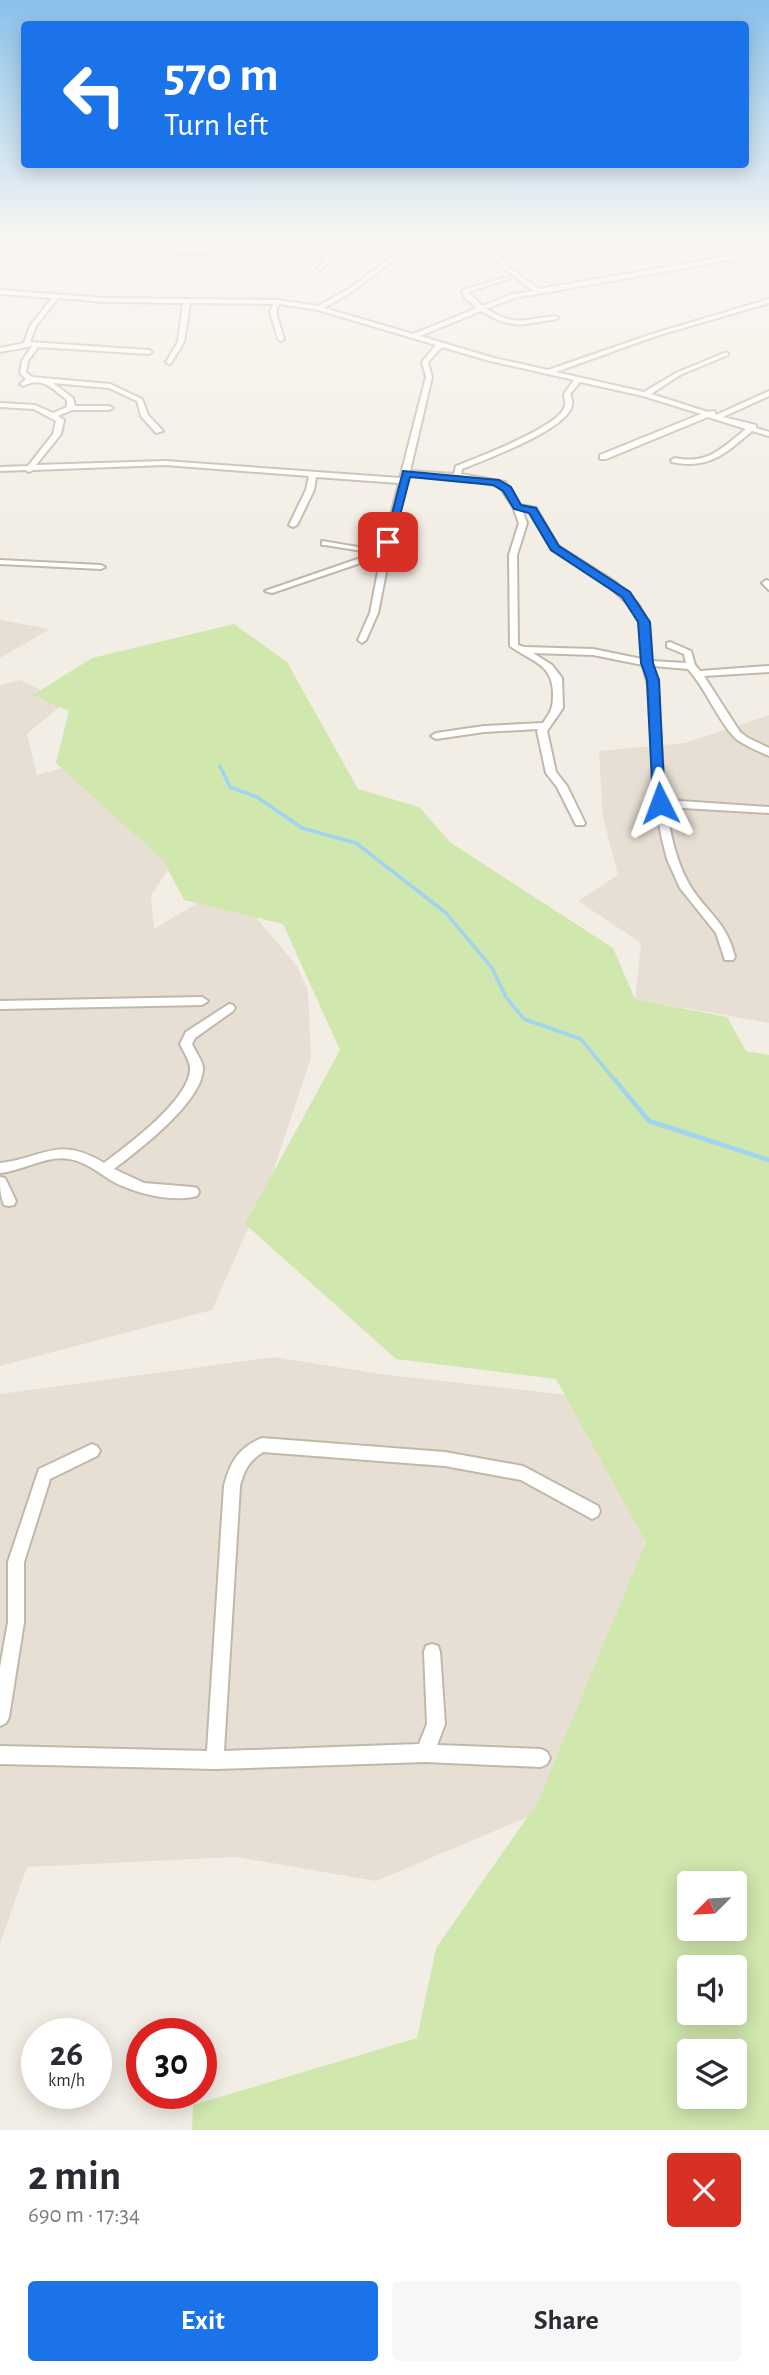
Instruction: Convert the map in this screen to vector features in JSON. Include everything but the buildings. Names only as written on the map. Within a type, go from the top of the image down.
[{"type":"street","points":[[27,344],[28,338]]},
{"type":"street","points":[[169,362],[182,338]]},
{"type":"street","points":[[417,338],[645,394],[739,422],[769,434]]},
{"type":"street","points":[[549,372],[644,338]]},
{"type":"street","points":[[0,350],[27,344],[149,352]]},
{"type":"street","points":[[37,345],[25,361],[23,373],[26,382],[46,381],[118,389],[139,400],[145,416],[159,432]]},
{"type":"street","points":[[362,640],[374,613],[386,552],[429,377],[425,362],[440,345]]},
{"type":"street","points":[[645,394],[686,370],[726,354]]},
{"type":"street","points":[[457,476],[459,468],[549,426],[565,412],[569,405],[567,394],[579,379]]},
{"type":"street","points":[[46,381],[66,394],[71,408]]},
{"type":"street","points":[[603,457],[769,393]]},
{"type":"street","points":[[0,405],[35,407],[55,415],[61,424],[57,434],[29,470]]},
{"type":"street","points":[[55,415],[71,408],[109,408]]},
{"type":"street","points":[[739,422],[769,424]]},
{"type":"street","points":[[675,460],[687,464],[706,463],[753,427]]},
{"type":"street","points":[[0,469],[165,463],[313,475],[457,476],[502,484],[517,507],[523,523],[513,555],[514,646],[550,667],[556,678],[558,708],[543,726],[484,729],[436,736]]},
{"type":"street","points":[[293,525],[310,489],[313,475]]},
{"type":"street","points":[[517,507],[533,510],[555,548],[612,584],[635,606],[644,622],[647,663],[653,680],[660,803],[680,879],[714,920],[727,942],[729,957]]},
{"type":"street","points":[[325,543],[386,552]]},
{"type":"street","points":[[269,591],[386,552]]},
{"type":"street","points":[[0,562],[101,567]]},
{"type":"street","points":[[670,645],[688,653],[695,670],[733,722],[737,734],[748,742],[765,748],[769,753]]},
{"type":"street","points":[[523,650],[593,652],[695,670],[769,669]]},
{"type":"street","points":[[543,726],[551,774],[562,786],[580,823]]},
{"type":"street","points":[[660,803],[769,810]]},
{"type":"street","points":[[0,1005],[202,1001]]},
{"type":"street","points":[[105,1169],[130,1150],[190,1091],[197,1067],[186,1044],[190,1035],[223,1015],[229,1008]]},
{"type":"street","points":[[0,1168],[18,1167],[63,1153],[85,1157],[149,1191],[192,1192]]},
{"type":"street","points":[[0,1182],[9,1201]]},
{"type":"street","points":[[215,1760],[232,1486],[237,1462],[246,1453],[262,1445],[445,1459],[523,1473],[592,1511]]},
{"type":"street","points":[[0,1717],[16,1622],[16,1562],[44,1474],[92,1451]]},
{"type":"street","points":[[425,1753],[436,1724],[432,1652]]},
{"type":"street","points":[[0,1755],[215,1760],[425,1753],[541,1758]]},
{"type":"shaded area","points":[[0,620],[50,629],[0,658]]},
{"type":"shaded area","points":[[21,680],[65,702],[27,734],[37,775],[77,764],[175,858],[151,896],[154,929],[201,901],[248,908],[297,966],[308,991],[311,1058],[273,1172],[212,1310],[0,1366],[0,685]]},
{"type":"shaded area","points":[[769,715],[769,1023],[635,999],[641,943],[578,901],[618,875],[603,817],[599,751],[685,743]]},
{"type":"shaded area","points":[[274,1357],[380,1374],[577,1396],[621,1465],[645,1541],[642,1583],[559,1804],[376,1881],[236,1857],[27,1867],[0,1944],[0,1394]]},
{"type":"green space","points":[[234,624],[287,662],[358,789],[419,807],[451,843],[613,948],[635,999],[727,1017],[746,1051],[769,1055],[769,2130],[192,2130],[193,2109],[217,2109],[217,2098],[417,2038],[436,1948],[538,1802],[646,1542],[556,1379],[396,1359],[245,1224],[340,1050],[283,924],[184,900],[163,860],[56,763],[69,711],[33,695],[92,658]]},
{"type":"waterway","points":[[220,766],[230,787],[257,797],[302,828],[356,843],[446,913],[492,968],[506,997],[524,1019],[581,1039],[616,1082]]},
{"type":"waterway","points":[[615,1080],[649,1121],[769,1160]]},
{"type":"route","points":[[388,542],[406,473],[496,482],[507,489],[517,507],[533,510],[555,548],[626,594],[644,622],[647,663],[653,680],[660,803]]}]
